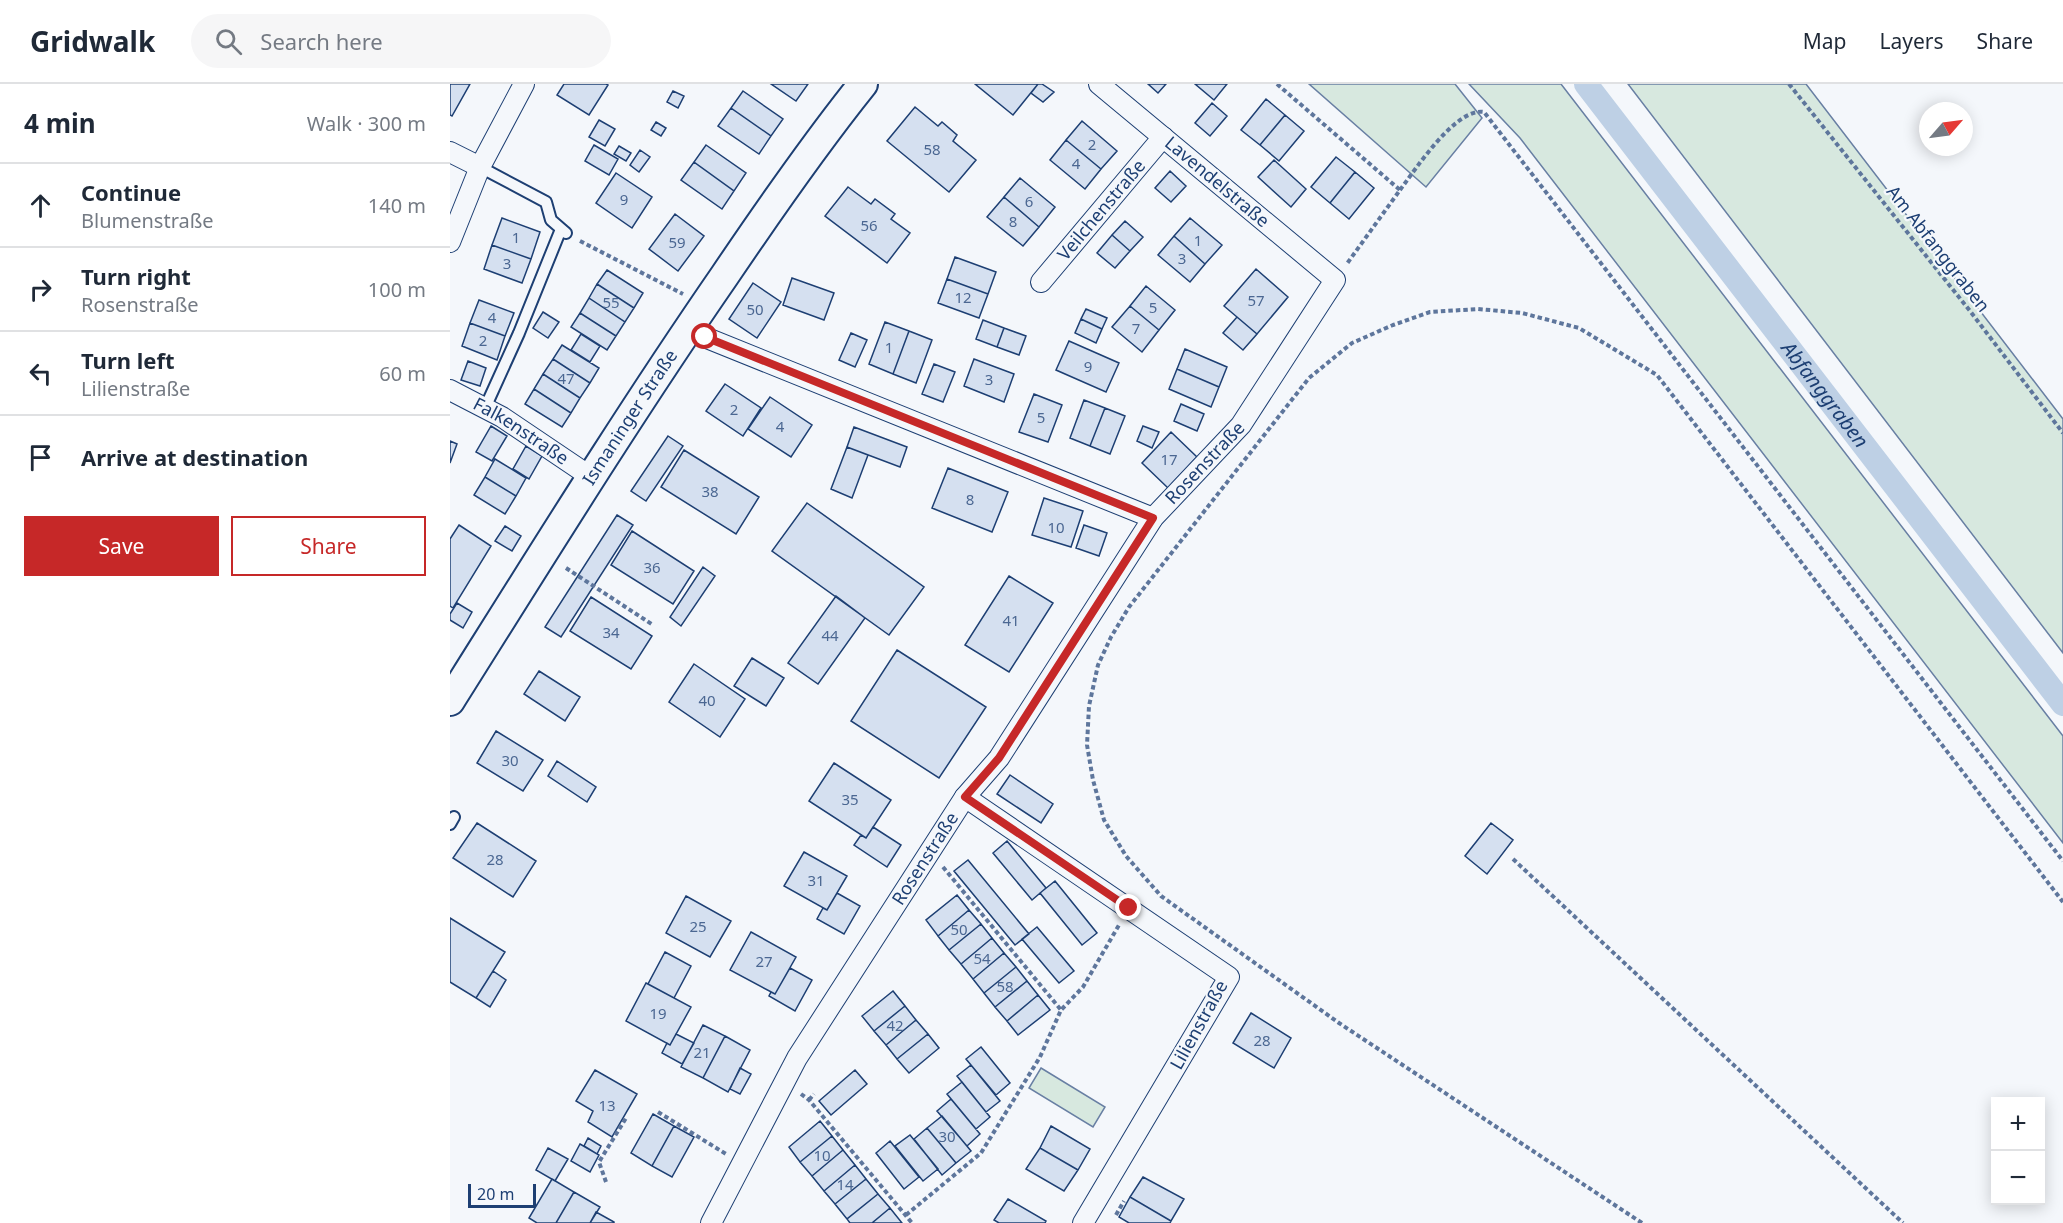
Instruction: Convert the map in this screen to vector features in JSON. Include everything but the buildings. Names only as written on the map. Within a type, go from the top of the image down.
[{"type":"main road","name":"Ismaninger Straße","points":[[450,701],[687,330],[771,208],[863,84]]},
{"type":"street","points":[[450,242],[480,167],[524,84]]},
{"type":"street","name":"Lavendelstraße","points":[[1099,84],[1335,280]]},
{"type":"street","name":"Veilchenstraße","points":[[1041,282],[1163,136]]},
{"type":"street","points":[[450,152],[480,167]]},
{"type":"street","name":"Rosenstraße","points":[[711,1223],[797,1058],[965,797],[999,758],[1153,518],[1241,425],[1335,280]]},
{"type":"street","points":[[687,330],[1153,518]]},
{"type":"street","name":"Falkenstraße","points":[[450,390],[502,417],[591,477]]},
{"type":"street","name":"Lilienstraße","points":[[965,797],[1228,977],[1083,1223]]},
{"type":"lane","points":[[480,167],[546,202],[551,220],[563,231],[485,408]]},
{"type":"path","points":[[1277,84],[1400,190]]},
{"type":"path","name":"Am Abfanggraben","points":[[1789,84],[1970,311],[2063,433]]},
{"type":"path","points":[[1335,280],[1431,149],[1464,117],[1480,111],[1484,112],[2063,861]]},
{"type":"path","points":[[563,231],[704,305]]},
{"type":"path","points":[[1642,1223],[1339,1023],[1161,896],[1126,856],[1104,820],[1093,780],[1087,745],[1089,706],[1098,665],[1111,638],[1129,607],[1309,378],[1352,343],[1430,312],[1478,309],[1522,313],[1579,328],[1657,375],[2063,902]]},
{"type":"path","points":[[566,568],[653,625]]},
{"type":"path","points":[[927,857],[943,867],[1061,1010]]},
{"type":"path","points":[[1513,860],[1903,1223]]},
{"type":"path","points":[[906,1215],[981,1153],[1040,1057],[1061,1010],[1083,987],[1129,908]]},
{"type":"path","points":[[785,1083],[809,1100],[912,1223]]},
{"type":"path","points":[[809,1100],[814,1094]]},
{"type":"path","points":[[658,1112],[742,1164]]},
{"type":"path","points":[[606,1182],[598,1161],[626,1118]]},
{"type":"path","points":[[1116,1215],[1124,1202]]},
{"type":"shaded area","points":[[1309,84],[1455,84],[1482,118],[1426,187]]},
{"type":"shaded area","points":[[1469,84],[1561,84],[2063,736],[2063,843],[1520,138]]},
{"type":"shaded area","points":[[1628,84],[1806,84],[2063,419],[2063,653]]},
{"type":"shaded area","points":[[1041,1068],[1105,1107],[1093,1127],[1029,1088]]},
{"type":"waterway","name":"Abfanggraben","points":[[1586,84],[2063,704]]},
{"type":"route","points":[[705,337],[1153,518],[999,758],[965,797],[1129,908]]}]
